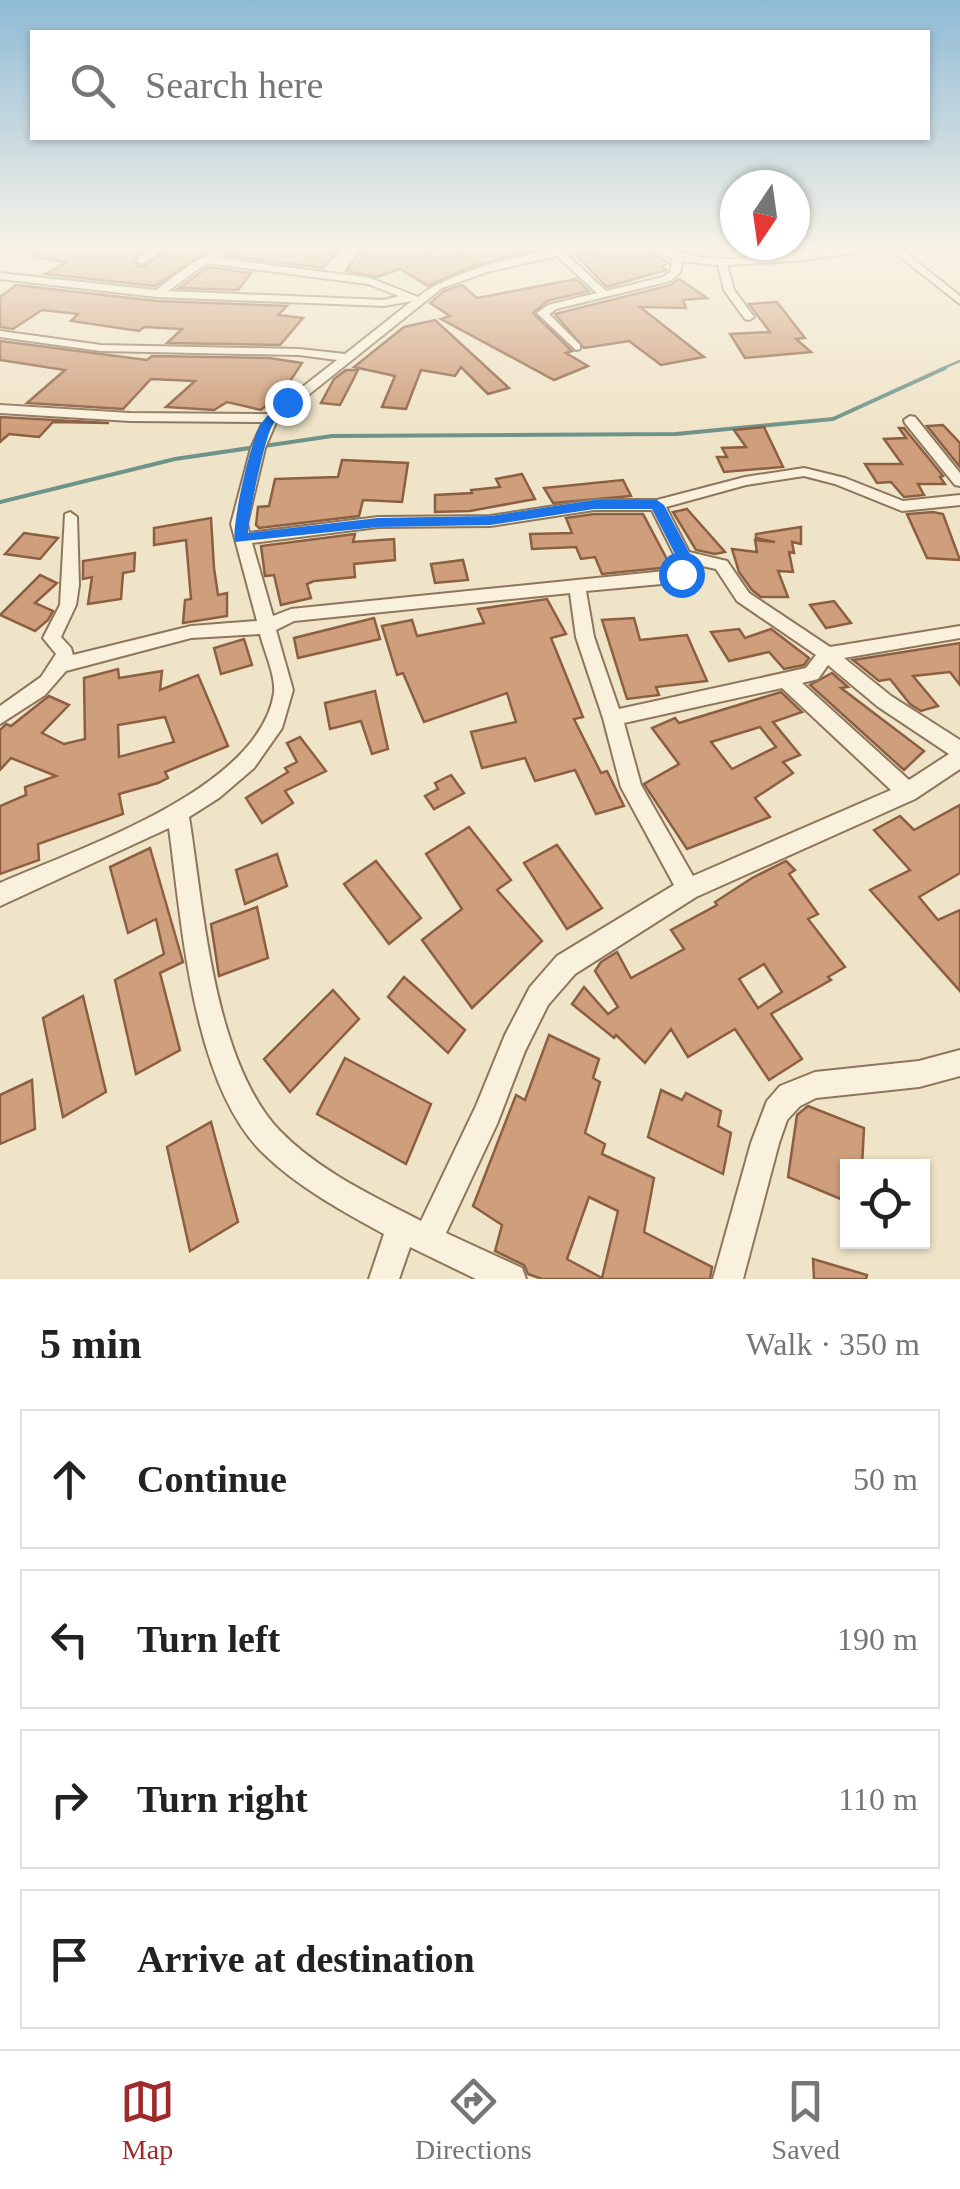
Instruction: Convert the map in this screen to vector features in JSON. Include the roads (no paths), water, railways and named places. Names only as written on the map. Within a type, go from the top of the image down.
[{"type":"street","points":[[0,895],[178,814],[241,766],[268,736],[282,712],[284,690],[240,539],[242,508],[264,428],[270,418],[403,308]]},
{"type":"street","points":[[559,308],[542,313],[576,347]]},
{"type":"street","points":[[742,308],[750,318]]},
{"type":"street","points":[[0,334],[101,348],[299,352],[344,357]]},
{"type":"street","points":[[0,409],[130,417],[270,418]]},
{"type":"street","points":[[910,420],[960,482]]},
{"type":"street","points":[[240,539],[378,522],[490,520],[594,504],[657,505],[745,481],[804,472],[840,481],[902,506],[960,500]]},
{"type":"street","points":[[62,665],[191,632],[266,627],[290,615],[672,577],[684,570],[684,556],[657,505]]},
{"type":"street","points":[[0,716],[45,684],[62,665],[66,653],[52,638],[68,605],[71,585],[70,516]]},
{"type":"street","points":[[384,1279],[486,1114],[514,1044],[539,996],[566,964],[688,889],[908,792],[960,754],[884,701],[827,654],[743,597],[721,565],[684,556]]},
{"type":"street","points":[[577,588],[585,638],[613,718],[631,788],[688,889]]},
{"type":"street","points":[[613,718],[812,674],[827,654],[960,632]]},
{"type":"street","points":[[786,680],[908,792]]},
{"type":"street","points":[[178,814],[204,981],[230,1072],[253,1121],[293,1158],[352,1200],[511,1279]]},
{"type":"street","points":[[728,1279],[765,1143],[777,1111],[790,1096],[815,1084],[919,1074],[960,1064]]},
{"type":"waterway","points":[[939,370],[960,361]]},
{"type":"waterway","points":[[0,502],[175,459],[332,436],[676,434],[833,419],[945,368]]}]
